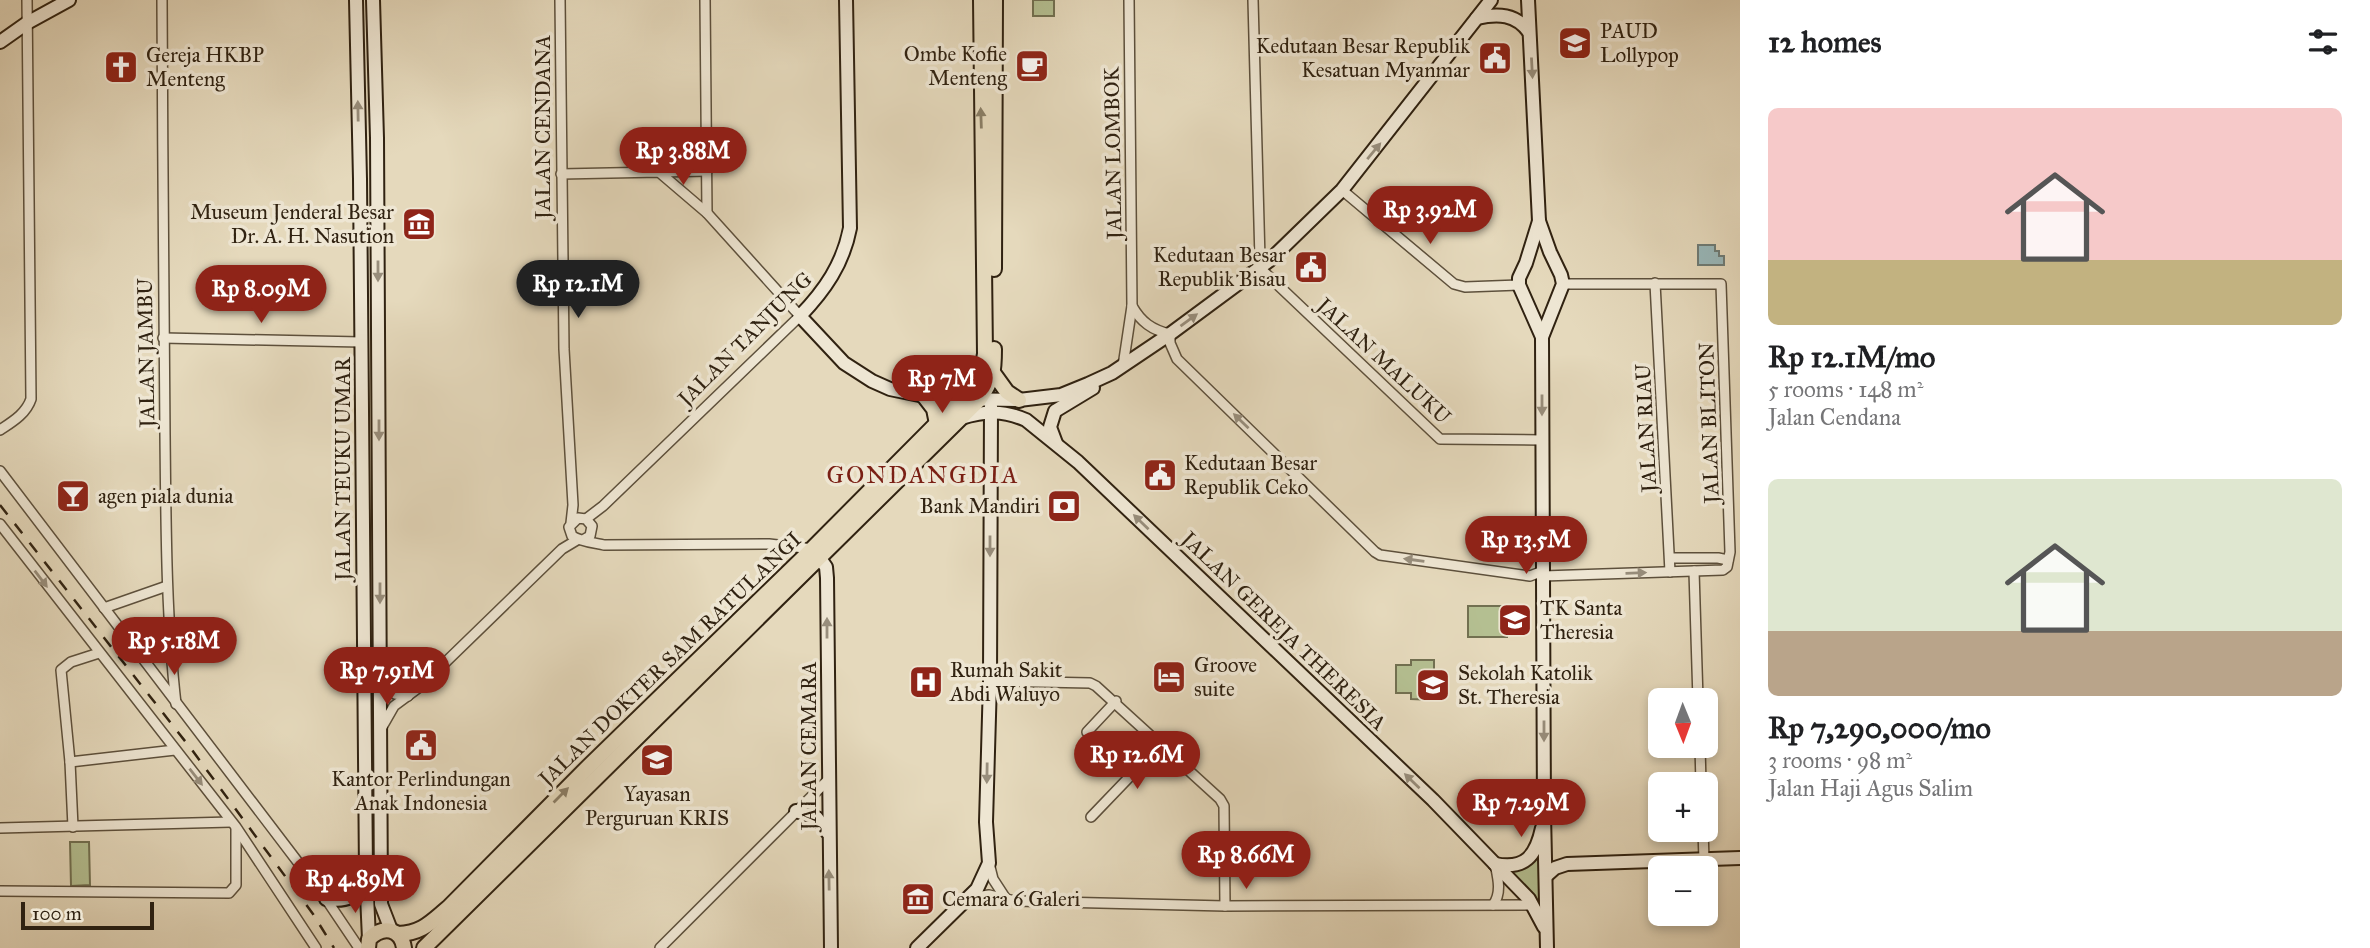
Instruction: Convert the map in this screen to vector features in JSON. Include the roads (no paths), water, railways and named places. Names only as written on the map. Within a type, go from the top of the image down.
[{"type":"main road","name":"JALAN DOKTER SAM RATULANGI","points":[[816,553],[962,400],[981,376],[985,354],[981,0]]},
{"type":"main road","points":[[995,0],[992,378],[1019,400]]},
{"type":"main road","name":"JALAN DOKTER SAM RATULANGI","points":[[424,948],[517,848],[816,553],[960,419],[987,404],[992,378]]},
{"type":"main road","points":[[924,396],[934,409],[937,424]]},
{"type":"main road","name":"JALAN DOKTER SAM RATULANGI","points":[[366,945],[381,930],[411,933],[422,930],[517,848]]},
{"type":"main road","points":[[395,932],[404,948]]},
{"type":"street","points":[[0,430],[21,415],[31,399],[27,0]]},
{"type":"street","points":[[0,42],[27,23],[69,0]]},
{"type":"street","name":"JALAN JAMBU","points":[[162,0],[167,586],[169,641],[176,704]]},
{"type":"street","name":"JALAN TEUKU UMAR","points":[[356,0],[362,342],[366,945]]},
{"type":"street","name":"JALAN TEUKU UMAR","points":[[373,0],[377,178],[381,904],[384,917],[395,932]]},
{"type":"street","name":"JALAN CENDANA","points":[[559,0],[564,349],[575,534]]},
{"type":"street","points":[[705,0],[707,213]]},
{"type":"street","name":"JALAN TANJUNG","points":[[588,523],[800,316],[826,287],[838,268],[847,247],[850,228],[846,0]]},
{"type":"street","name":"JALAN LOMBOK","points":[[1118,369],[1132,306],[1129,0]]},
{"type":"street","points":[[1253,0],[1259,269]]},
{"type":"street","points":[[1056,443],[1050,427],[1055,411],[1099,385],[1259,269],[1342,190],[1491,0]]},
{"type":"street","points":[[1528,0],[1539,221],[1563,284],[1542,337],[1547,948]]},
{"type":"street","points":[[1477,18],[1508,16],[1523,23],[1530,33]]},
{"type":"street","points":[[561,174],[707,171]]},
{"type":"street","points":[[659,172],[707,213],[844,363],[890,389],[987,404],[1061,395],[1118,369]]},
{"type":"street","points":[[360,179],[377,178]]},
{"type":"street","points":[[1342,190],[1454,284],[1465,287],[1519,285]]},
{"type":"street","points":[[1539,221],[1519,285],[1542,337]]},
{"type":"street","points":[[1258,240],[1269,253],[1275,255]]},
{"type":"street","name":"JALAN MALUKU","points":[[1259,269],[1440,439],[1542,440]]},
{"type":"street","points":[[1563,284],[1655,284]]},
{"type":"street","name":"JALAN BLITON","points":[[1655,284],[1721,284],[1731,537],[1728,560]]},
{"type":"street","name":"JALAN RIAU","points":[[1655,284],[1670,572]]},
{"type":"street","points":[[1132,306],[1143,322],[1160,332],[1170,334]]},
{"type":"street","points":[[1170,334],[1170,343],[1177,359],[1380,555],[1530,576],[1543,573],[1723,570],[1727,567],[1728,560],[1670,558]]},
{"type":"street","points":[[163,338],[362,342]]},
{"type":"street","points":[[362,362],[378,362]]},
{"type":"street","points":[[987,404],[991,428],[990,681],[986,822],[993,879],[1006,899]]},
{"type":"street","name":"JALAN GEREJA THERESIA","points":[[987,404],[1018,417],[1056,443],[1433,800],[1533,905],[1547,934]]},
{"type":"street","points":[[991,428],[1003,419],[1018,417]]},
{"type":"street","points":[[0,471],[326,899],[366,945]]},
{"type":"street","name":"JALAN CENDANA","points":[[573,505],[607,545]]},
{"type":"street","points":[[379,735],[390,710],[562,549],[575,534],[575,519],[588,523],[587,538],[575,534]]},
{"type":"street","points":[[0,524],[234,825],[316,948]]},
{"type":"street","points":[[363,525],[380,525]]},
{"type":"street","points":[[575,534],[607,545],[769,544],[816,553]]},
{"type":"street","name":"JALAN CEMARA","points":[[816,553],[826,567],[827,578],[831,948]]},
{"type":"street","points":[[1694,571],[1698,688]]},
{"type":"street","points":[[104,608],[167,586]]},
{"type":"street","points":[[73,827],[70,762],[60,678],[62,667],[99,653]]},
{"type":"street","points":[[990,681],[1090,683],[1116,701],[1223,802],[1225,906]]},
{"type":"street","points":[[364,684],[380,685],[395,694],[408,696]]},
{"type":"street","points":[[1087,732],[1116,701]]},
{"type":"street","points":[[1091,817],[1161,744]]},
{"type":"street","points":[[70,762],[175,750]]},
{"type":"street","points":[[660,948],[828,780]]},
{"type":"street","points":[[796,811],[817,818],[828,833]]},
{"type":"street","points":[[1493,905],[1499,889],[1495,864],[1515,866],[1530,856],[1542,832],[1544,814]]},
{"type":"street","points":[[0,828],[234,825]]},
{"type":"street","points":[[0,891],[229,893],[236,885],[234,825]]},
{"type":"street","points":[[1546,850],[1567,864]]},
{"type":"street","points":[[1718,859],[1740,858]]},
{"type":"street","points":[[1546,876],[1555,868],[1567,864],[1648,862]]},
{"type":"street","points":[[917,948],[977,889],[989,863]]},
{"type":"street","points":[[326,899],[349,899],[361,888],[366,873]]},
{"type":"street","points":[[965,899],[989,895],[1006,899],[1225,906],[1533,905]]},
{"type":"water","points":[[1698,245],[1715,245],[1719,256],[1724,256],[1724,265],[1698,265]]},
{"type":"railway","points":[[0,505],[192,750],[313,914],[334,948]]},
{"type":"place","name":"PAUD Lollypop","points":[[1575,43]]},
{"type":"place","name":"Kedutaan Besar Republik Kesatuan Myanmar","points":[[1495,58]]},
{"type":"place","name":"Ombe Kofie Menteng","points":[[1032,66]]},
{"type":"place","name":"Gereja HKBP Menteng","points":[[121,67]]},
{"type":"place","name":"Museum Jenderal Besar Dr. A. H. Nasution","points":[[419,224]]},
{"type":"place","name":"Kedutaan Besar Republik Bisau","points":[[1311,267]]},
{"type":"place","name":"Kedutaan Besar Republik Ceko","points":[[1160,475]]},
{"type":"place","name":"agen piala dunia","points":[[73,496]]},
{"type":"place","name":"Bank Mandiri","points":[[1064,506]]},
{"type":"place","name":"TK Santa Theresia","points":[[1515,620]]},
{"type":"place","name":"Groove suite","points":[[1169,677]]},
{"type":"place","name":"Rumah Sakit Abdi Waluyo","points":[[926,682]]},
{"type":"place","name":"Sekolah Katolik St. Theresia","points":[[1433,685]]},
{"type":"place","name":"Kantor Perlindungan Anak Indonesia","points":[[421,745]]},
{"type":"place","name":"Yayasan Perguruan KRIS","points":[[657,760]]},
{"type":"place","name":"Cemara 6 Galeri","points":[[918,899]]},
{"type":"district","name":"GONDANGDIA","points":[[923,475]]}]
